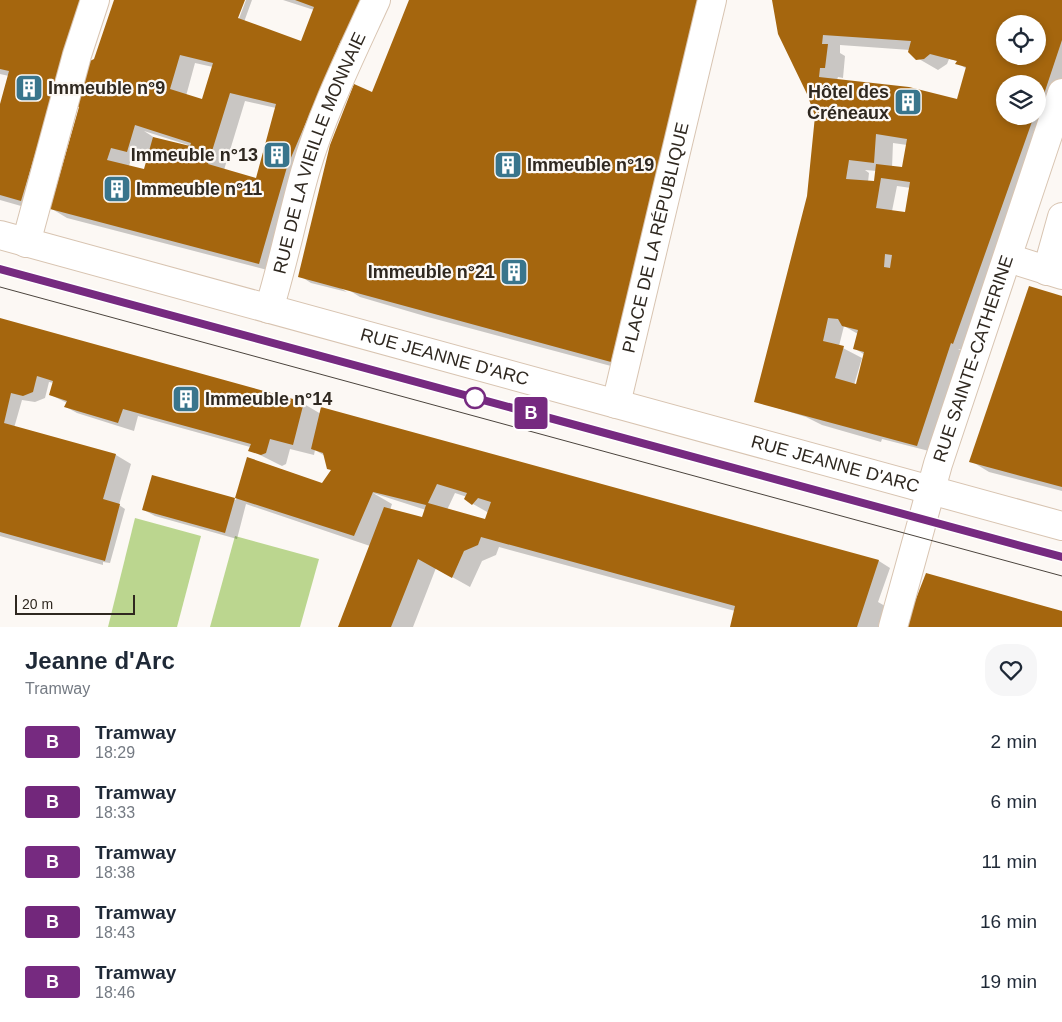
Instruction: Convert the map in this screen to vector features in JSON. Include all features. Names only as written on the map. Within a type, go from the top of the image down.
[{"type":"street","points":[[26,242],[77,55],[96,0]]},
{"type":"street","name":"RUE DE LA VIEILLE MONNAIE","points":[[269,309],[288,247],[305,173],[320,128],[376,0]]},
{"type":"street","name":"PLACE DE LA RÉPUBLIQUE","points":[[616,404],[712,0]]},
{"type":"street","name":"RUE SAINTE-CATHERINE","points":[[893,627],[930,490],[1062,94]]},
{"type":"street","points":[[1008,258],[1054,273],[1062,217]]},
{"type":"street","name":"RUE JEANNE D'ARC","points":[[0,236],[1062,526]]},
{"type":"green space","points":[[135,518],[201,536],[177,627],[108,627]]},
{"type":"green space","points":[[235,536],[319,559],[300,627],[210,627]]},
{"type":"building","name":"Immeuble n°9","points":[[0,0],[81,0],[21,201],[0,195],[0,104],[9,71],[0,69]]},
{"type":"building","points":[[114,0],[245,0],[238,18],[301,41],[314,7],[295,0],[361,0],[344,41],[341,40],[287,167],[259,264],[50,209],[79,107],[76,106],[90,61],[94,59]],"holes":[[[180,55],[213,63],[202,99],[170,89]],[[230,93],[276,104],[256,178],[208,164]],[[135,125],[191,143],[190,146],[153,137],[144,169],[107,160],[111,148],[127,152]]]},
{"type":"building","points":[[409,0],[700,0],[611,362],[298,277],[330,145],[354,84],[372,92]]},
{"type":"building","points":[[772,0],[1062,0],[1062,40],[1046,88],[1046,75],[996,75],[996,125],[1031,125],[953,344],[951,343],[917,446],[754,402],[807,196],[815,116],[807,94],[778,34]],"holes":[[[823,35],[911,41],[908,52],[916,60],[924,59],[930,54],[957,61],[955,64],[966,67],[957,99],[909,87],[819,77],[820,68],[825,68],[828,44],[822,44]],[[876,134],[907,139],[902,167],[876,164],[874,181],[846,179],[849,160],[874,163]],[[881,178],[910,182],[905,212],[876,208]],[[885,254],[892,255],[890,268],[884,267]],[[828,318],[838,319],[842,326],[858,330],[853,349],[864,352],[856,384],[835,378],[844,346],[823,341]]]},
{"type":"building","points":[[1029,286],[1062,296],[1062,487],[969,462]]},
{"type":"building","points":[[0,318],[304,402],[293,445],[270,439],[266,453],[261,455],[248,451],[251,444],[123,409],[118,423],[64,407],[67,401],[49,395],[53,381],[37,376],[33,392],[23,396],[11,393],[4,423],[116,454],[103,499],[120,504],[105,561],[0,532]]},
{"type":"building","points":[[321,407],[879,560],[857,627],[730,627],[735,606],[481,537],[478,545],[464,551],[452,578],[418,559],[391,627],[338,627],[384,507],[422,517],[426,505],[373,492],[354,536],[235,498],[247,457],[322,483],[331,470],[327,469],[323,453],[311,449]],"holes":[[[437,484],[467,493],[464,499],[472,505],[478,498],[491,502],[485,519],[428,503]]]},
{"type":"building","points":[[152,475],[235,498],[225,533],[142,510]]},
{"type":"building","points":[[926,573],[1062,611],[1062,627],[905,627]]},
{"type":"tram line","points":[[0,269],[1062,557]]},
{"type":"tram line","name":"B","points":[[0,269],[1062,557]]},
{"type":"tram line","points":[[0,287],[1062,576]]},
{"type":"place","name":"Immeuble n°9","points":[[29,88]]},
{"type":"place","name":"Hôtel des Créneaux","points":[[908,102]]},
{"type":"place","name":"Immeuble n°13","points":[[277,155]]},
{"type":"place","name":"Immeuble n°19","points":[[508,165]]},
{"type":"place","name":"Immeuble n°11","points":[[117,189]]},
{"type":"place","name":"Immeuble n°21","points":[[514,272]]},
{"type":"place","name":"Immeuble n°14","points":[[186,399]]}]
